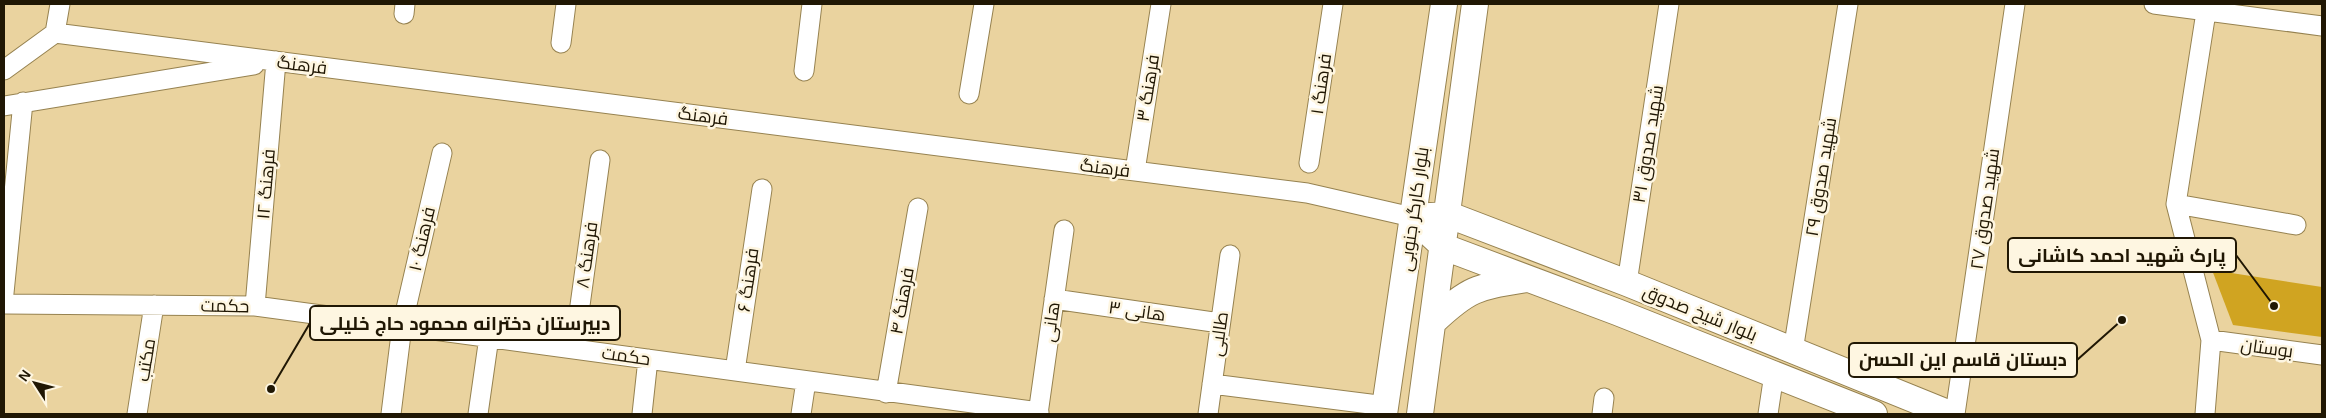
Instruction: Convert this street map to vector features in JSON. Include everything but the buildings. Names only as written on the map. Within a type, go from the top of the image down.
[{"type":"street","points":[[4,70],[55,33],[60,4]]},
{"type":"street","points":[[561,43],[566,4]]},
{"type":"street","points":[[804,71],[812,4]]},
{"type":"street","points":[[969,94],[984,4]]},
{"type":"street","name":"فرهنگ ۳","points":[[1135,172],[1161,4]]},
{"type":"street","name":"فرهنگ ۱","points":[[1309,163],[1333,4]]},
{"type":"street","name":"بلوار کارگر جنوبی","points":[[1385,410],[1444,4]]},
{"type":"street","name":"بلوار کارگر جنوبی","points":[[1420,414],[1449,215],[1475,4]]},
{"type":"street","name":"شهید صدوق ۳۱","points":[[1627,283],[1669,4]]},
{"type":"street","name":"شهید صدوق ۲۹","points":[[1793,351],[1848,4]]},
{"type":"street","name":"شهید صدوق ۲۷","points":[[1955,414],[2015,4]]},
{"type":"street","points":[[2166,5],[2206,12],[2322,26]]},
{"type":"street","points":[[2205,414],[2211,340],[2176,204],[2206,12]]},
{"type":"street","name":"فرهنگ","points":[[55,33],[1135,172],[1307,192],[1412,217]]},
{"type":"street","points":[[4,106],[276,61]]},
{"type":"street","name":"فرهنگ ۱۲","points":[[255,306],[276,61]]},
{"type":"street","points":[[4,294],[23,102]]},
{"type":"street","name":"فرهنگ ۱۰","points":[[391,414],[402,326],[442,153]]},
{"type":"street","name":"فرهنگ ۸","points":[[574,349],[600,160]]},
{"type":"street","name":"فرهنگ ۶","points":[[735,371],[762,189]]},
{"type":"street","points":[[2176,204],[2296,225]]},
{"type":"street","name":"فرهنگ ۴","points":[[886,393],[918,208]]},
{"type":"street","points":[[1412,217],[1449,215]]},
{"type":"street","name":"بلوار شیخ صدوق","points":[[1449,215],[1627,283],[1950,414]]},
{"type":"street","points":[[1412,217],[1444,247]]},
{"type":"street","name":"هانی","points":[[1038,413],[1064,230]]},
{"type":"street","name":"بلوار شیخ صدوق","points":[[1444,247],[1874,414]]},
{"type":"street","name":"طالبی","points":[[1208,414],[1230,255]]},
{"type":"street","points":[[1433,322],[1456,300],[1470,291],[1483,286],[1528,279]]},
{"type":"street","name":"هانی ۳","points":[[1054,299],[1220,323]]},
{"type":"street","name":"حکمت","points":[[4,304],[255,306],[1038,413]]},
{"type":"street","name":"مکتب","points":[[138,414],[154,305]]},
{"type":"street","points":[[478,414],[489,338]]},
{"type":"street","name":"بوستان","points":[[2211,340],[2322,356]]},
{"type":"street","points":[[642,414],[648,359]]},
{"type":"street","points":[[1768,414],[1774,374]]},
{"type":"street","points":[[801,414],[806,381]]},
{"type":"street","points":[[1212,384],[1385,410]]},
{"type":"shaded area","points":[[2212,270],[2322,287],[2322,337],[2233,325]]},
{"type":"place","name":"پارک شهید احمد کاشانی","points":[[2274,306]]},
{"type":"place","name":"دبستان قاسم این الحسن","points":[[2122,320]]},
{"type":"place","name":"دبيرستان دخترانه محمود حاج خلیلی","points":[[271,389]]}]
